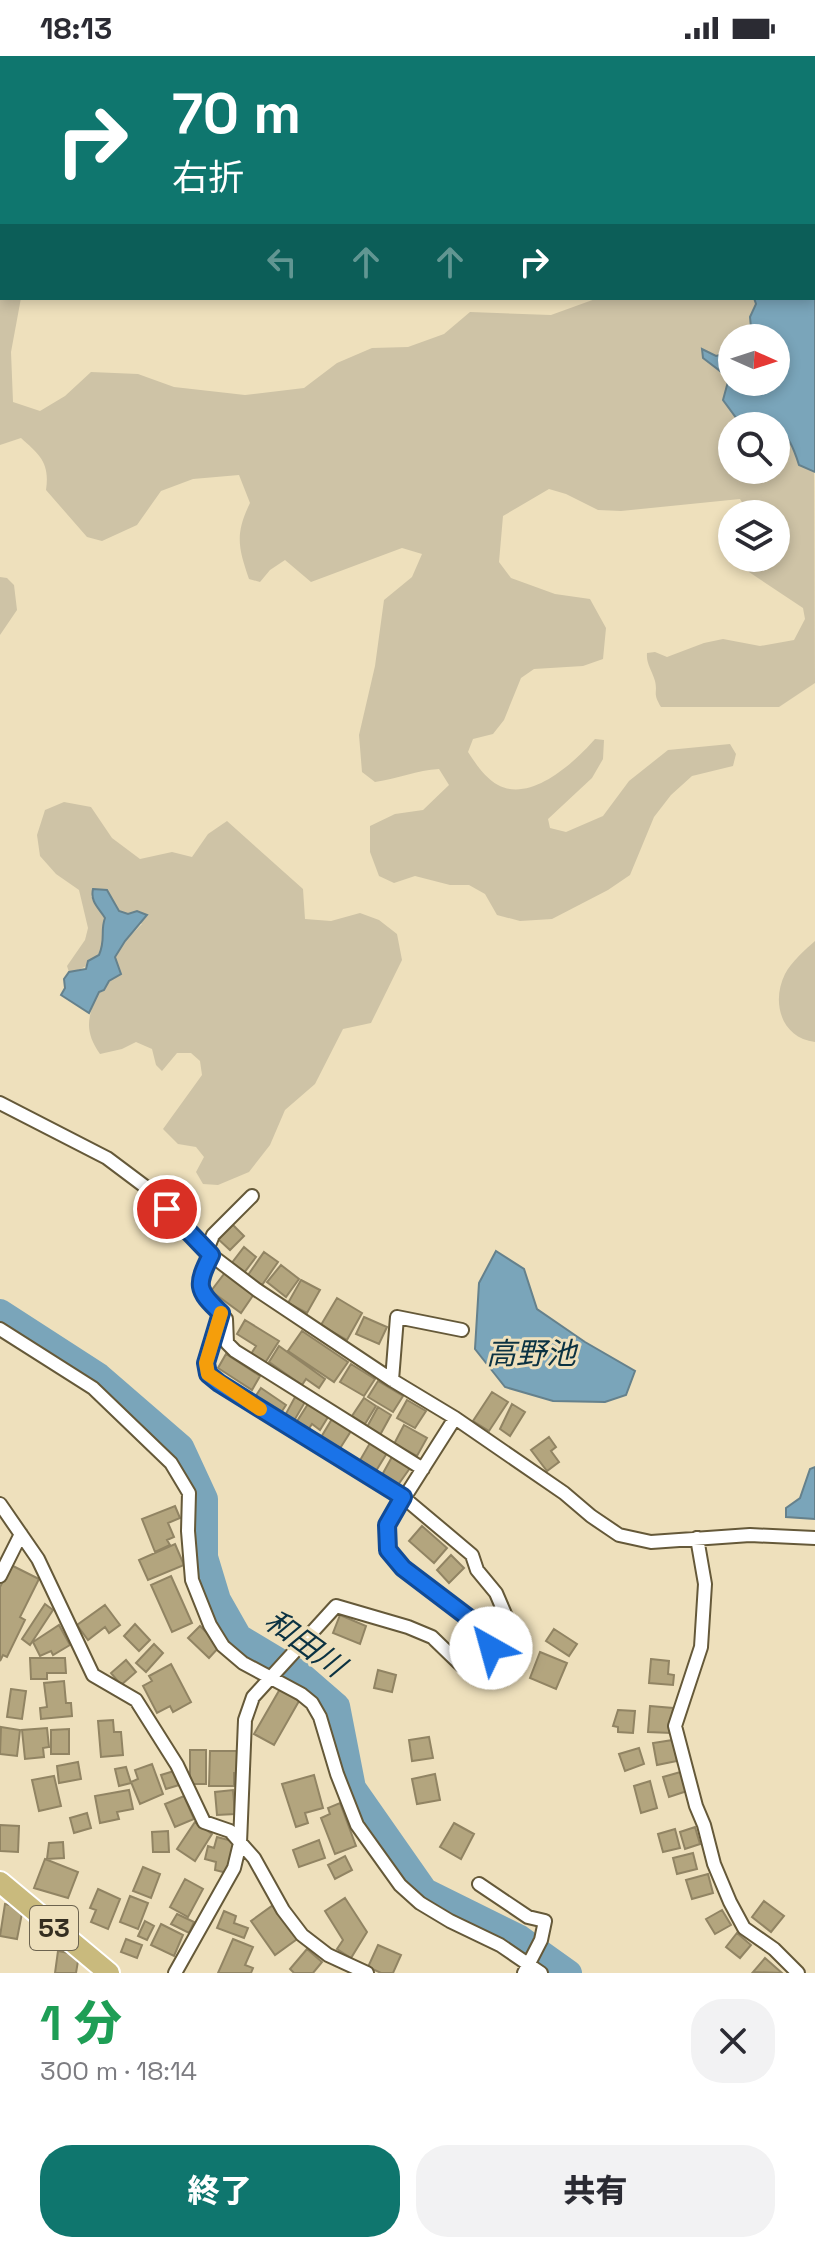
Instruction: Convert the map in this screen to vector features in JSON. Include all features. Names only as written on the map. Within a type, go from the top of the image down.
[{"type":"main road","name":"53","points":[[0,1882],[109,1973]]},
{"type":"street","points":[[0,1103],[107,1158],[147,1188],[209,1253],[257,1290],[455,1418],[619,1535],[651,1542],[750,1535],[815,1538]]},
{"type":"street","points":[[252,1196],[213,1235],[200,1278],[203,1294],[226,1319],[227,1343],[235,1351],[423,1469]]},
{"type":"street","points":[[221,1313],[206,1363],[208,1374],[403,1497],[472,1555],[477,1570],[496,1593],[517,1642]]},
{"type":"street","points":[[392,1380],[397,1317],[462,1330]]},
{"type":"street","points":[[0,1329],[93,1388],[171,1463],[189,1493],[192,1580],[210,1625],[223,1646],[243,1663],[273,1674],[312,1703],[320,1717],[357,1825],[400,1885],[420,1903],[500,1945],[527,1969],[541,1973]]},
{"type":"street","points":[[175,1973],[234,1868],[240,1843],[245,1720],[253,1697],[336,1606],[432,1637],[462,1666],[473,1667],[485,1661],[491,1648],[486,1631],[403,1568],[388,1550],[387,1525],[455,1418]]},
{"type":"street","points":[[0,1504],[38,1559],[93,1675],[136,1700],[177,1765],[204,1822],[230,1831],[254,1858],[283,1910],[302,1935],[328,1955],[367,1973]]},
{"type":"street","points":[[0,1576],[21,1534]]},
{"type":"street","points":[[697,1538],[705,1584],[701,1647],[675,1726],[714,1864],[730,1902],[744,1928],[774,1949],[798,1973]]},
{"type":"street","points":[[479,1884],[528,1917],[545,1921],[541,1940],[527,1969]]},
{"type":"shaded area","points":[[0,300],[21,300],[11,352],[13,402],[40,411],[65,396],[91,372],[138,374],[174,387],[245,395],[304,388],[337,363],[372,348],[408,347],[444,334],[470,312],[551,315],[592,300],[755,300],[751,324],[718,324],[718,356],[702,350],[718,367],[718,396],[724,396],[723,400],[747,412],[718,412],[718,484],[790,484],[790,440],[799,465],[814,470],[815,683],[779,707],[661,707],[647,660],[647,653],[655,652],[667,657],[723,639],[760,646],[794,640],[805,619],[803,608],[749,572],[790,572],[790,500],[718,500],[621,511],[598,510],[549,489],[503,516],[499,562],[511,578],[555,594],[590,599],[606,628],[603,659],[583,666],[534,669],[521,678],[504,720],[493,734],[473,739],[468,752],[481,770],[498,785],[524,789],[564,768],[595,739],[604,740],[603,759],[592,778],[548,819],[550,828],[566,832],[603,816],[629,781],[668,750],[730,744],[736,754],[733,766],[692,776],[671,795],[654,817],[630,875],[608,890],[552,919],[520,921],[497,915],[485,894],[469,885],[450,885],[415,876],[394,883],[379,876],[370,852],[370,826],[395,814],[423,810],[449,785],[439,769],[375,782],[362,772],[359,735],[375,666],[384,600],[412,577],[422,554],[402,548],[311,582],[285,560],[270,570],[260,582],[249,579],[242,558],[240,532],[250,503],[239,475],[193,479],[161,491],[137,525],[102,541],[87,537],[46,490],[45,466],[21,438],[0,445]]},
{"type":"shaded area","points":[[0,577],[7,578],[14,585],[17,610],[0,635]]},
{"type":"shaded area","points":[[64,802],[91,807],[112,838],[140,859],[172,852],[192,857],[208,834],[227,821],[303,889],[305,919],[331,921],[360,913],[379,920],[397,934],[402,960],[371,1023],[343,1029],[315,1084],[285,1110],[270,1145],[249,1172],[218,1185],[203,1184],[196,1172],[204,1157],[196,1147],[178,1144],[163,1129],[202,1075],[200,1061],[191,1053],[177,1053],[162,1071],[156,1065],[152,1049],[136,1042],[100,1054],[91,1038],[90,1017],[99,992],[109,980],[117,953],[142,924],[119,911],[107,890],[91,896],[104,916],[107,929],[104,947],[86,966],[69,972],[67,966],[85,940],[88,928],[79,890],[56,874],[40,856],[37,835],[45,810]]},
{"type":"shaded area","points":[[815,941],[815,1042],[794,1034],[787,1026],[779,1007],[779,996],[788,969]]},
{"type":"water","points":[[755,300],[815,300],[815,472],[799,465],[790,443],[790,412],[732,412],[723,400],[724,396],[790,396],[790,324],[751,324]]},
{"type":"water","points":[[702,349],[716,356],[718,370],[703,358]]},
{"type":"water","points":[[93,889],[107,890],[119,911],[128,914],[137,911],[147,915],[115,957],[121,974],[99,992],[89,1013],[61,995],[65,988],[64,979],[69,972],[86,969],[88,961],[99,955],[101,949],[105,918],[94,901]]},
{"type":"water","name":"高野池","points":[[496,1251],[524,1269],[537,1309],[635,1371],[626,1395],[605,1402],[553,1401],[505,1387],[475,1349],[479,1283]]},
{"type":"water","points":[[815,1467],[815,1519],[786,1517],[786,1508],[800,1498],[810,1469]]},
{"type":"building","points":[[231,1223],[244,1236],[230,1250],[217,1238]]},
{"type":"building","points":[[244,1247],[256,1257],[244,1273],[231,1264]]},
{"type":"building","points":[[264,1252],[278,1262],[262,1285],[248,1275]]},
{"type":"building","points":[[281,1265],[299,1279],[286,1297],[267,1282]]},
{"type":"building","points":[[227,1270],[256,1291],[241,1313],[211,1291]]},
{"type":"building","points":[[301,1280],[320,1290],[307,1313],[288,1303]]},
{"type":"building","points":[[337,1298],[362,1313],[347,1340],[321,1325]]},
{"type":"building","points":[[364,1317],[387,1327],[379,1344],[356,1334]]},
{"type":"building","points":[[245,1320],[279,1341],[265,1363],[251,1354],[256,1346],[237,1334]]},
{"type":"building","points":[[302,1331],[348,1362],[334,1382],[288,1351]]},
{"type":"building","points":[[279,1346],[325,1379],[319,1388],[306,1379],[302,1385],[269,1362]]},
{"type":"building","points":[[226,1354],[260,1376],[252,1390],[218,1368]]},
{"type":"building","points":[[351,1364],[375,1379],[364,1396],[340,1382]]},
{"type":"building","points":[[378,1381],[403,1396],[393,1412],[368,1397]]},
{"type":"building","points":[[261,1388],[286,1405],[279,1416],[253,1400]]},
{"type":"building","points":[[492,1392],[508,1402],[489,1431],[473,1421]]},
{"type":"building","points":[[295,1397],[305,1402],[291,1426],[282,1421]]},
{"type":"building","points":[[364,1398],[376,1406],[365,1424],[352,1416]]},
{"type":"building","points":[[407,1400],[426,1411],[415,1428],[397,1418]]},
{"type":"building","points":[[308,1404],[328,1417],[320,1430],[312,1424],[306,1433],[294,1426]]},
{"type":"building","points":[[512,1404],[525,1412],[510,1436],[500,1429]]},
{"type":"building","points":[[378,1407],[391,1415],[380,1435],[367,1427]]},
{"type":"building","points":[[332,1419],[351,1431],[339,1450],[320,1439]]},
{"type":"building","points":[[404,1425],[427,1438],[417,1456],[394,1444]]},
{"type":"building","points":[[549,1437],[556,1447],[551,1451],[559,1462],[547,1471],[531,1450]]},
{"type":"building","points":[[370,1443],[387,1453],[376,1471],[359,1462]]},
{"type":"building","points":[[392,1457],[410,1468],[398,1485],[382,1475]]},
{"type":"building","points":[[175,1506],[180,1518],[168,1523],[174,1537],[167,1540],[170,1545],[155,1552],[142,1519]]},
{"type":"building","points":[[422,1526],[447,1548],[434,1563],[409,1541]]},
{"type":"building","points":[[175,1544],[184,1565],[148,1580],[139,1560]]},
{"type":"building","points":[[451,1555],[464,1568],[449,1583],[437,1570]]},
{"type":"building","points":[[11,1565],[39,1579],[20,1617],[25,1620],[7,1657],[3,1655],[0,1661],[0,1587]]},
{"type":"building","points":[[171,1576],[192,1623],[172,1632],[151,1585]]},
{"type":"building","points":[[45,1604],[53,1610],[30,1645],[22,1639]]},
{"type":"building","points":[[105,1605],[120,1625],[109,1633],[105,1627],[88,1640],[77,1625]]},
{"type":"building","points":[[340,1615],[366,1626],[360,1644],[333,1633]]},
{"type":"building","points":[[135,1624],[150,1640],[139,1651],[124,1636]]},
{"type":"building","points":[[59,1625],[70,1645],[53,1655],[51,1651],[40,1656],[33,1642]]},
{"type":"building","points":[[200,1626],[220,1646],[209,1658],[188,1638]]},
{"type":"building","points":[[554,1629],[577,1644],[569,1656],[546,1641]]},
{"type":"building","points":[[154,1644],[163,1653],[146,1672],[136,1663]]},
{"type":"building","points":[[540,1652],[567,1663],[556,1689],[530,1678]]},
{"type":"building","points":[[30,1658],[65,1658],[66,1673],[47,1673],[47,1679],[31,1679]]},
{"type":"building","points":[[651,1659],[669,1661],[668,1674],[674,1675],[673,1685],[649,1683]]},
{"type":"building","points":[[126,1660],[136,1672],[121,1685],[111,1673]]},
{"type":"building","points":[[171,1664],[191,1702],[173,1712],[170,1706],[157,1713],[143,1686],[152,1681],[149,1676]]},
{"type":"building","points":[[378,1670],[396,1675],[392,1692],[374,1688]]},
{"type":"building","points":[[64,1681],[66,1703],[71,1703],[72,1716],[41,1719],[40,1708],[47,1707],[44,1683]]},
{"type":"building","points":[[11,1689],[26,1691],[22,1719],[7,1717]]},
{"type":"building","points":[[280,1689],[299,1701],[274,1745],[254,1734]]},
{"type":"building","points":[[650,1706],[673,1708],[671,1733],[648,1732]]},
{"type":"building","points":[[618,1710],[635,1711],[633,1733],[618,1732],[618,1727],[613,1726]]},
{"type":"building","points":[[113,1720],[114,1732],[121,1732],[123,1755],[101,1757],[98,1721]]},
{"type":"building","points":[[1,1727],[20,1730],[17,1756],[0,1754]]},
{"type":"building","points":[[47,1728],[49,1747],[43,1748],[44,1757],[25,1759],[22,1730]]},
{"type":"building","points":[[69,1729],[69,1754],[51,1754],[51,1730]]},
{"type":"building","points":[[429,1737],[433,1758],[412,1761],[409,1740]]},
{"type":"building","points":[[673,1740],[677,1761],[657,1765],[653,1743]]},
{"type":"building","points":[[639,1748],[644,1764],[625,1771],[619,1754]]},
{"type":"building","points":[[190,1750],[206,1750],[206,1784],[190,1784]]},
{"type":"building","points":[[210,1751],[238,1751],[234,1786],[209,1786]]},
{"type":"building","points":[[78,1762],[81,1779],[59,1783],[57,1766]]},
{"type":"building","points":[[152,1764],[163,1794],[140,1804],[131,1782],[138,1779],[135,1770]]},
{"type":"building","points":[[126,1767],[131,1783],[119,1786],[115,1769]]},
{"type":"building","points":[[174,1771],[179,1785],[166,1789],[161,1775]]},
{"type":"building","points":[[684,1771],[690,1790],[669,1797],[663,1777]]},
{"type":"building","points":[[435,1774],[440,1800],[417,1804],[412,1779]]},
{"type":"building","points":[[314,1775],[323,1808],[305,1813],[308,1823],[296,1827],[282,1784]]},
{"type":"building","points":[[54,1776],[61,1806],[39,1811],[32,1780]]},
{"type":"building","points":[[650,1781],[657,1808],[641,1813],[634,1786]]},
{"type":"building","points":[[129,1790],[133,1809],[117,1812],[119,1819],[100,1823],[95,1796]]},
{"type":"building","points":[[233,1790],[235,1814],[217,1815],[215,1792]]},
{"type":"building","points":[[184,1796],[194,1819],[175,1827],[165,1804]]},
{"type":"building","points":[[340,1803],[356,1846],[335,1854],[321,1818],[330,1814],[328,1808]]},
{"type":"building","points":[[87,1813],[91,1828],[74,1833],[70,1818]]},
{"type":"building","points":[[195,1822],[212,1834],[195,1861],[177,1849]]},
{"type":"building","points":[[454,1823],[474,1834],[461,1859],[440,1847]]},
{"type":"building","points":[[0,1825],[19,1826],[18,1852],[0,1851]]},
{"type":"building","points":[[695,1827],[700,1844],[685,1849],[680,1832]]},
{"type":"building","points":[[675,1829],[680,1848],[663,1852],[658,1834]]},
{"type":"building","points":[[168,1831],[169,1852],[153,1852],[152,1832]]},
{"type":"building","points":[[217,1837],[236,1842],[227,1873],[215,1870],[216,1862],[205,1859],[208,1846],[214,1848]]},
{"type":"building","points":[[319,1840],[325,1858],[299,1867],[293,1850]]},
{"type":"building","points":[[63,1842],[64,1858],[47,1859],[49,1843]]},
{"type":"building","points":[[693,1853],[697,1869],[677,1874],[673,1858]]},
{"type":"building","points":[[345,1856],[352,1870],[335,1879],[328,1865]]},
{"type":"building","points":[[45,1859],[78,1872],[68,1898],[34,1888]]},
{"type":"building","points":[[143,1867],[160,1874],[151,1898],[133,1891]]},
{"type":"building","points":[[708,1874],[713,1893],[692,1899],[686,1880]]},
{"type":"building","points":[[185,1879],[203,1889],[188,1917],[170,1907]]},
{"type":"building","points":[[98,1889],[120,1899],[108,1929],[91,1922],[96,1910],[90,1908]]},
{"type":"building","points":[[130,1896],[148,1903],[138,1929],[120,1922]]},
{"type":"building","points":[[345,1898],[367,1932],[351,1958],[337,1949],[343,1940],[325,1911]]},
{"type":"building","points":[[764,1901],[784,1916],[771,1932],[752,1917]]},
{"type":"building","points":[[276,1903],[300,1937],[275,1955],[251,1921]]},
{"type":"building","points":[[5,1904],[23,1908],[17,1939],[0,1936]]},
{"type":"building","points":[[722,1910],[731,1925],[715,1934],[706,1919]]},
{"type":"building","points":[[224,1911],[236,1916],[234,1923],[248,1928],[244,1938],[217,1928]]},
{"type":"building","points":[[177,1914],[194,1922],[189,1933],[171,1924]]},
{"type":"building","points":[[145,1921],[154,1926],[147,1940],[138,1936]]},
{"type":"building","points":[[161,1924],[183,1935],[174,1956],[151,1945]]},
{"type":"building","points":[[737,1933],[751,1945],[740,1958],[726,1947]]},
{"type":"building","points":[[126,1939],[142,1945],[137,1958],[121,1952]]},
{"type":"building","points":[[233,1939],[253,1947],[245,1965],[253,1968],[251,1973],[218,1973]]},
{"type":"building","points":[[378,1945],[401,1955],[393,1973],[381,1973],[368,1967]]},
{"type":"building","points":[[307,1949],[322,1962],[313,1973],[294,1973],[290,1969]]},
{"type":"building","points":[[58,1951],[79,1955],[76,1973],[55,1973]]},
{"type":"building","points":[[765,1958],[782,1973],[753,1972]]},
{"type":"waterway","name":"和田川","points":[[0,1312],[99,1376],[181,1447],[205,1499],[205,1557],[218,1600],[239,1637],[299,1673],[337,1706],[353,1788],[425,1891],[520,1938],[569,1973]]},
{"type":"slow traffic","points":[[221,1313],[206,1363],[208,1374],[260,1409]]},
{"type":"route","points":[[167,1209],[211,1255],[200,1278],[200,1286],[203,1294],[221,1313],[206,1363],[208,1374],[403,1497],[387,1525],[388,1550],[403,1568],[486,1631],[491,1648]]}]
